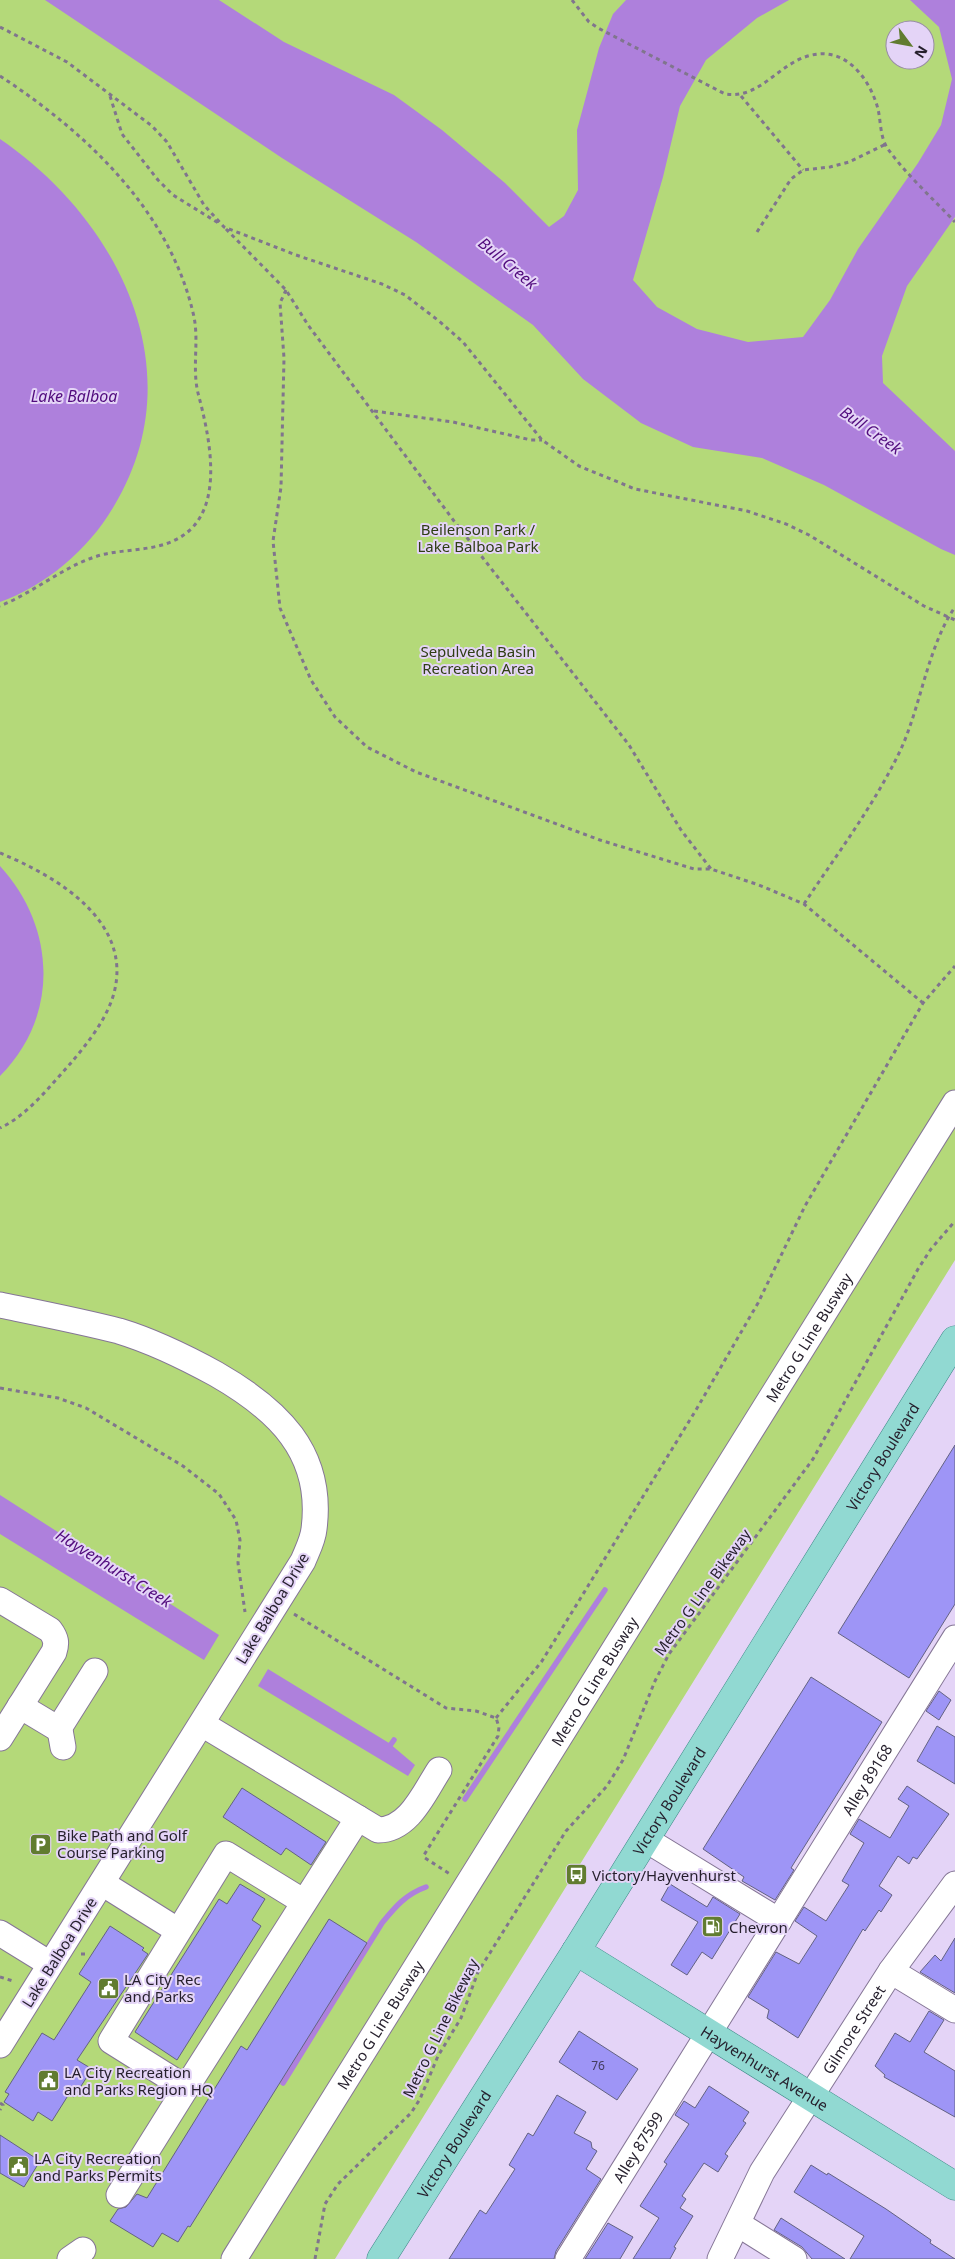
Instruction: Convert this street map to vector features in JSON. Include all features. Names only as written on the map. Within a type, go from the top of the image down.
[{"type":"main road","name":"Victory Boulevard","points":[[380,2259],[576,1951],[955,1340]]},
{"type":"main road","name":"Hayvenhurst Avenue","points":[[576,1951],[813,2096],[955,2186]]},
{"type":"street","name":"Metro G Line Busway","points":[[234,2259],[955,1103]]},
{"type":"street","name":"Lake Balboa Drive","points":[[0,1305],[120,1332],[194,1362],[249,1393],[286,1427],[298,1443],[309,1468],[316,1502],[314,1531],[303,1561],[0,2045]]},
{"type":"street","points":[[0,1600],[50,1630],[56,1638],[54,1652],[0,1738]]},
{"type":"street","name":"Alley 89168","points":[[709,2034],[955,1638]]},
{"type":"street","points":[[20,1706],[61,1739],[95,1671]]},
{"type":"street","points":[[202,1724],[378,1830],[390,1830],[408,1818],[440,1770]]},
{"type":"street","points":[[119,2195],[358,1818]]},
{"type":"street","points":[[645,1839],[779,1921]]},
{"type":"street","points":[[186,2088],[112,2041],[226,1854],[304,1902]]},
{"type":"street","points":[[102,1883],[178,1930]]},
{"type":"street","name":"Gilmore Street","points":[[720,2259],[762,2172],[813,2096],[892,1971],[955,1884]]},
{"type":"street","points":[[0,1933],[50,1964]]},
{"type":"street","points":[[892,1971],[955,2010]]},
{"type":"street","name":"Alley 87599","points":[[568,2259],[709,2034]]},
{"type":"street","points":[[738,2224],[794,2259]]},
{"type":"path","points":[[572,0],[589,22],[598,28],[725,94],[740,95],[754,90],[798,58],[817,54],[832,55],[849,62],[861,73],[872,90],[886,144],[897,159],[955,222]]},
{"type":"path","points":[[0,27],[67,62],[152,126],[167,142],[204,205],[286,290],[308,325],[454,521],[629,745],[681,830],[711,869]]},
{"type":"path","points":[[0,76],[98,152],[144,207],[166,243],[178,268],[194,319],[196,382],[206,424],[211,459],[209,488],[201,516],[194,526],[176,540],[163,546],[99,556],[64,572],[32,592],[0,606]]},
{"type":"path","points":[[740,95],[803,170]]},
{"type":"path","points":[[110,96],[122,134],[158,180],[173,195],[224,227],[296,255],[382,284],[405,295],[463,342],[542,440],[579,466],[635,489],[747,512],[786,524],[924,606],[955,620]]},
{"type":"path","points":[[756,232],[791,179],[803,170],[830,167],[849,162],[886,144]]},
{"type":"path","points":[[286,290],[280,303],[284,358],[281,487],[273,541],[280,608],[311,680],[335,717],[367,747],[416,772],[600,840],[694,869],[711,869],[759,885],[804,904],[923,1004]]},
{"type":"path","points":[[373,411],[454,422],[531,440],[542,440]]},
{"type":"path","points":[[804,904],[879,790],[901,749],[920,701],[940,634],[955,607]]},
{"type":"path","points":[[0,853],[37,870],[66,888],[98,918],[111,940],[116,960],[116,978],[114,994],[106,1011],[77,1056],[48,1090],[11,1122],[0,1128]]},
{"type":"path","points":[[496,1718],[542,1661],[696,1410],[758,1303],[805,1206],[923,1004],[955,966]]},
{"type":"path","name":"Metro G Line Bikeway","points":[[315,2259],[325,2204],[338,2184],[410,2113],[420,2099],[438,2056],[461,2018],[478,1972],[566,1831],[607,1786],[623,1760],[655,1682],[669,1654],[813,1459],[918,1269],[931,1249],[955,1221]]},
{"type":"path","points":[[0,1388],[58,1398],[86,1408],[183,1466],[220,1494],[236,1520],[240,1540],[238,1563],[245,1612],[244,1621]]},
{"type":"path","points":[[277,1602],[446,1708],[476,1712],[496,1718]]},
{"type":"path","points":[[455,1877],[425,1858],[424,1855],[498,1736],[499,1727],[496,1718]]},
{"type":"path","points":[[0,1977],[13,1981]]},
{"type":"path","points":[[0,2103],[3,2105],[0,2110]]},
{"type":"green space","name":"Sepulveda Basin Recreation Area","points":[[0,0],[955,0],[955,1260],[335,2259],[0,2259]]},
{"type":"water","name":"Bull Creek","points":[[45,0],[219,0],[284,42],[394,95],[442,130],[505,183],[549,227],[564,216],[578,190],[577,130],[599,48],[613,14],[626,0],[789,0],[757,18],[706,60],[680,106],[663,177],[633,280],[657,307],[697,329],[748,342],[803,337],[830,300],[858,249],[918,163],[941,125],[952,79],[939,27],[935,23],[935,20],[931,20],[910,0],[955,0],[955,217],[907,286],[882,356],[883,383],[955,451],[955,555],[824,485],[762,458],[693,447],[641,423],[583,379],[533,325],[416,242],[282,158]]},
{"type":"water","name":"Lake Balboa","points":[[0,139],[42,173],[79,212],[110,255],[132,303],[145,352],[147,404],[137,455],[114,506],[104,522],[65,564],[34,586],[0,602]]},
{"type":"water","points":[[0,866],[19,890],[32,916],[40,943],[44,971],[41,999],[33,1026],[20,1052],[0,1076]]},
{"type":"water","name":"Hayvenhurst Creek","points":[[0,1495],[219,1635],[204,1660],[0,1534]]},
{"type":"water","points":[[268,1669],[389,1743],[415,1765],[408,1776],[258,1686]]},
{"type":"building","points":[[955,1445],[955,1604],[909,1678],[838,1633]]},
{"type":"building","points":[[811,1677],[882,1722],[791,1868],[794,1870],[775,1900],[742,1881],[744,1877],[703,1849]]},
{"type":"building","points":[[939,1691],[951,1700],[939,1720],[926,1711]]},
{"type":"building","points":[[937,1726],[955,1737],[955,1784],[917,1761]]},
{"type":"building","points":[[907,1786],[949,1814],[917,1859],[913,1857],[909,1864],[898,1856],[879,1886],[892,1895],[865,1931],[863,1929],[798,2038],[767,2018],[769,2010],[748,1997],[776,1952],[799,1964],[817,1936],[795,1921],[804,1907],[826,1921],[849,1885],[842,1881],[864,1843],[850,1834],[859,1819],[890,1838],[909,1806],[898,1799]]},
{"type":"building","points":[[242,1788],[326,1842],[311,1865],[286,1848],[281,1855],[223,1817]]},
{"type":"building","points":[[240,1884],[265,1899],[252,1920],[261,1926],[177,2060],[135,2032],[219,1899],[227,1904]]},
{"type":"building","points":[[670,1884],[707,1907],[713,1897],[740,1914],[712,1959],[702,1952],[687,1975],[671,1965],[698,1922],[661,1900]]},
{"type":"building","points":[[329,1919],[367,1943],[190,2227],[188,2226],[178,2242],[162,2233],[153,2247],[110,2221],[118,2209],[126,2207],[137,2194],[147,2198],[241,2046],[247,2050]]},
{"type":"building","points":[[110,1926],[144,1948],[142,1950],[148,1954],[77,2060],[92,2069],[74,2097],[69,2094],[52,2121],[38,2112],[33,2121],[4,2102],[9,2094],[5,2092],[42,2033],[54,2040],[91,1982],[79,1974]]},
{"type":"building","points":[[955,1938],[955,1993],[920,1972],[935,1955],[941,1961]]},
{"type":"building","points":[[929,2011],[944,2020],[924,2052],[955,2071],[955,2117],[884,2077],[885,2075],[875,2066],[895,2033],[910,2042]]},
{"type":"building","points":[[579,2031],[638,2069],[617,2100],[559,2062]]},
{"type":"building","points":[[709,2086],[749,2112],[743,2121],[746,2123],[725,2154],[728,2156],[718,2172],[704,2163],[682,2196],[686,2199],[680,2208],[693,2216],[674,2247],[676,2248],[670,2259],[633,2259],[659,2218],[640,2206],[667,2164],[664,2162],[689,2124],[675,2115],[684,2101],[695,2108]]},
{"type":"building","points":[[557,2095],[586,2112],[574,2133],[591,2142],[592,2148],[597,2151],[586,2169],[601,2179],[556,2251],[554,2259],[449,2259],[480,2210],[486,2214],[515,2169],[509,2165],[528,2133],[533,2136]]},
{"type":"building","name":"LA City Recreation and Parks Permits","points":[[0,2135],[40,2161],[24,2187],[0,2173]]},
{"type":"building","points":[[811,2165],[827,2175],[828,2173],[886,2209],[931,2240],[930,2243],[955,2259],[850,2259],[864,2236],[794,2192]]},
{"type":"building","points":[[781,2218],[845,2259],[812,2259],[802,2247],[774,2230]]},
{"type":"building","points":[[608,2223],[633,2237],[620,2259],[585,2259]]},
{"type":"waterway","points":[[465,1799],[605,1590]]},
{"type":"waterway","points":[[386,1751],[394,1740]]},
{"type":"waterway","points":[[283,2083],[382,1923],[396,1906],[407,1897],[426,1887]]},
{"type":"place","name":"Bike Path and Golf Course Parking","points":[[41,1844]]},
{"type":"place","name":"Victory/Hayvenhurst","points":[[576,1875]]},
{"type":"place","name":"Chevron","points":[[713,1927]]},
{"type":"place","name":"LA City Rec and Parks","points":[[108,1988]]},
{"type":"place","name":"LA City Recreation and Parks Region HQ","points":[[48,2081]]},
{"type":"place","name":"LA City Recreation and Parks Permits","points":[[18,2167]]},
{"type":"park label","name":"Beilenson Park / Lake Balboa Park","points":[[478,538]]}]
